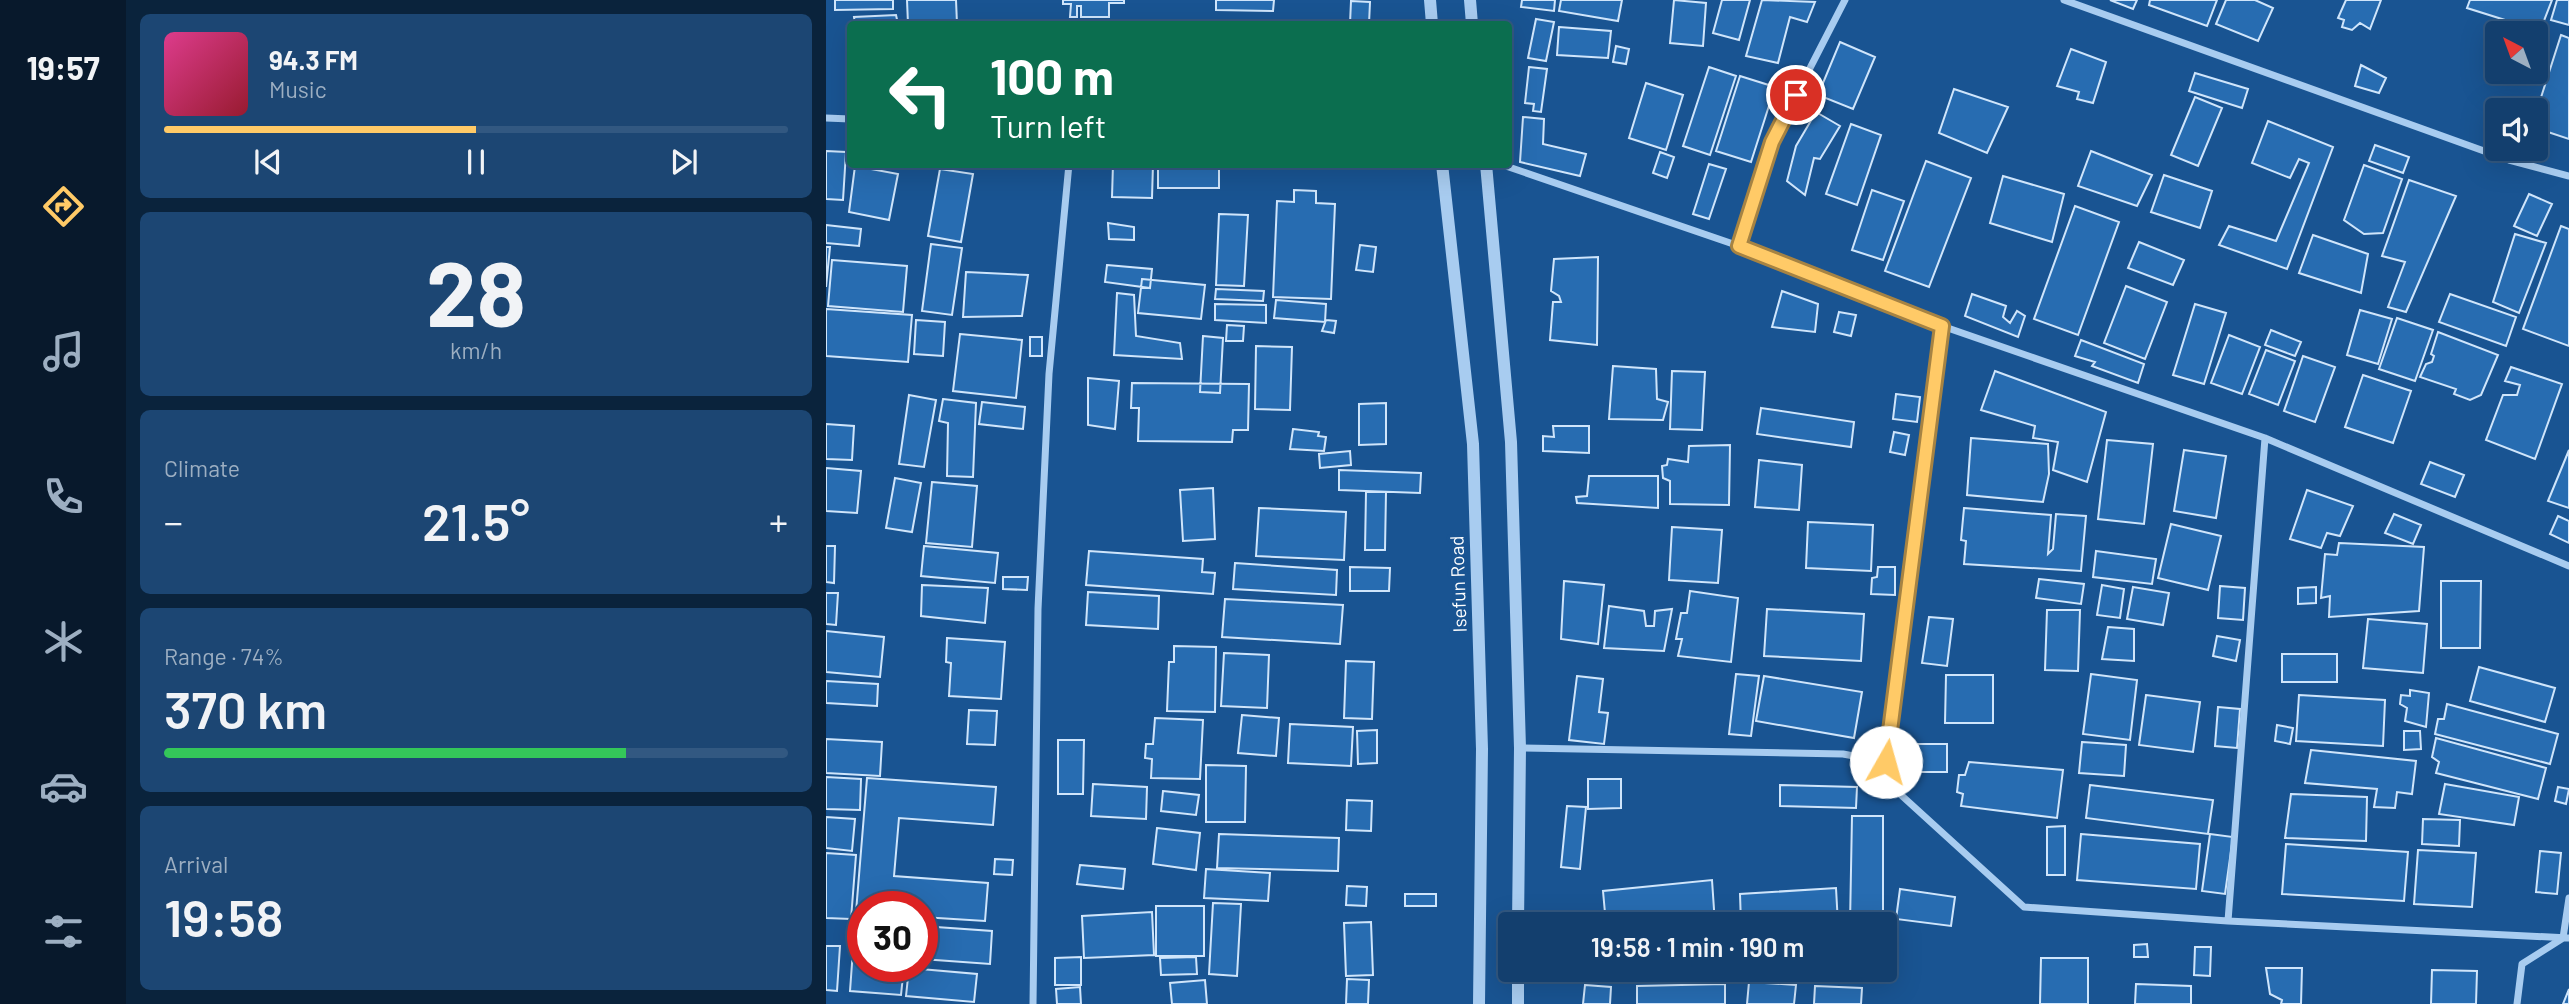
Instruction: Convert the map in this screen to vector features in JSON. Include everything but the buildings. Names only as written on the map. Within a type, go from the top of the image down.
[{"type":"street","points":[[1430,0],[1432,21]]},
{"type":"street","points":[[1470,0],[1472,21]]},
{"type":"street","points":[[1739,246],[1772,142],[1845,0]]},
{"type":"street","points":[[2064,0],[2509,160],[2569,176]]},
{"type":"street","points":[[826,118],[847,119]]},
{"type":"street","points":[[1032,1004],[1038,609],[1049,374],[1069,168]]},
{"type":"street","name":"Isefun Road","points":[[1442,168],[1473,444],[1482,749],[1479,1004]]},
{"type":"street","points":[[1486,168],[1511,442],[1520,748],[1518,912]]},
{"type":"street","points":[[1512,168],[1739,246],[1942,326],[2265,438],[2569,566]]},
{"type":"street","points":[[1942,326],[1886,762],[1901,795],[2024,907],[2228,921],[2566,938]]},
{"type":"street","points":[[2228,921],[2265,438]]},
{"type":"street","points":[[1520,748],[1843,754],[1886,762]]},
{"type":"street","points":[[2566,938],[2569,898]]},
{"type":"street","points":[[2517,1004],[2522,964],[2566,938]]},
{"type":"street","points":[[1518,982],[1518,1004]]},
{"type":"route","points":[[1796,95],[1772,142],[1739,246],[1942,326],[1886,762]]}]
